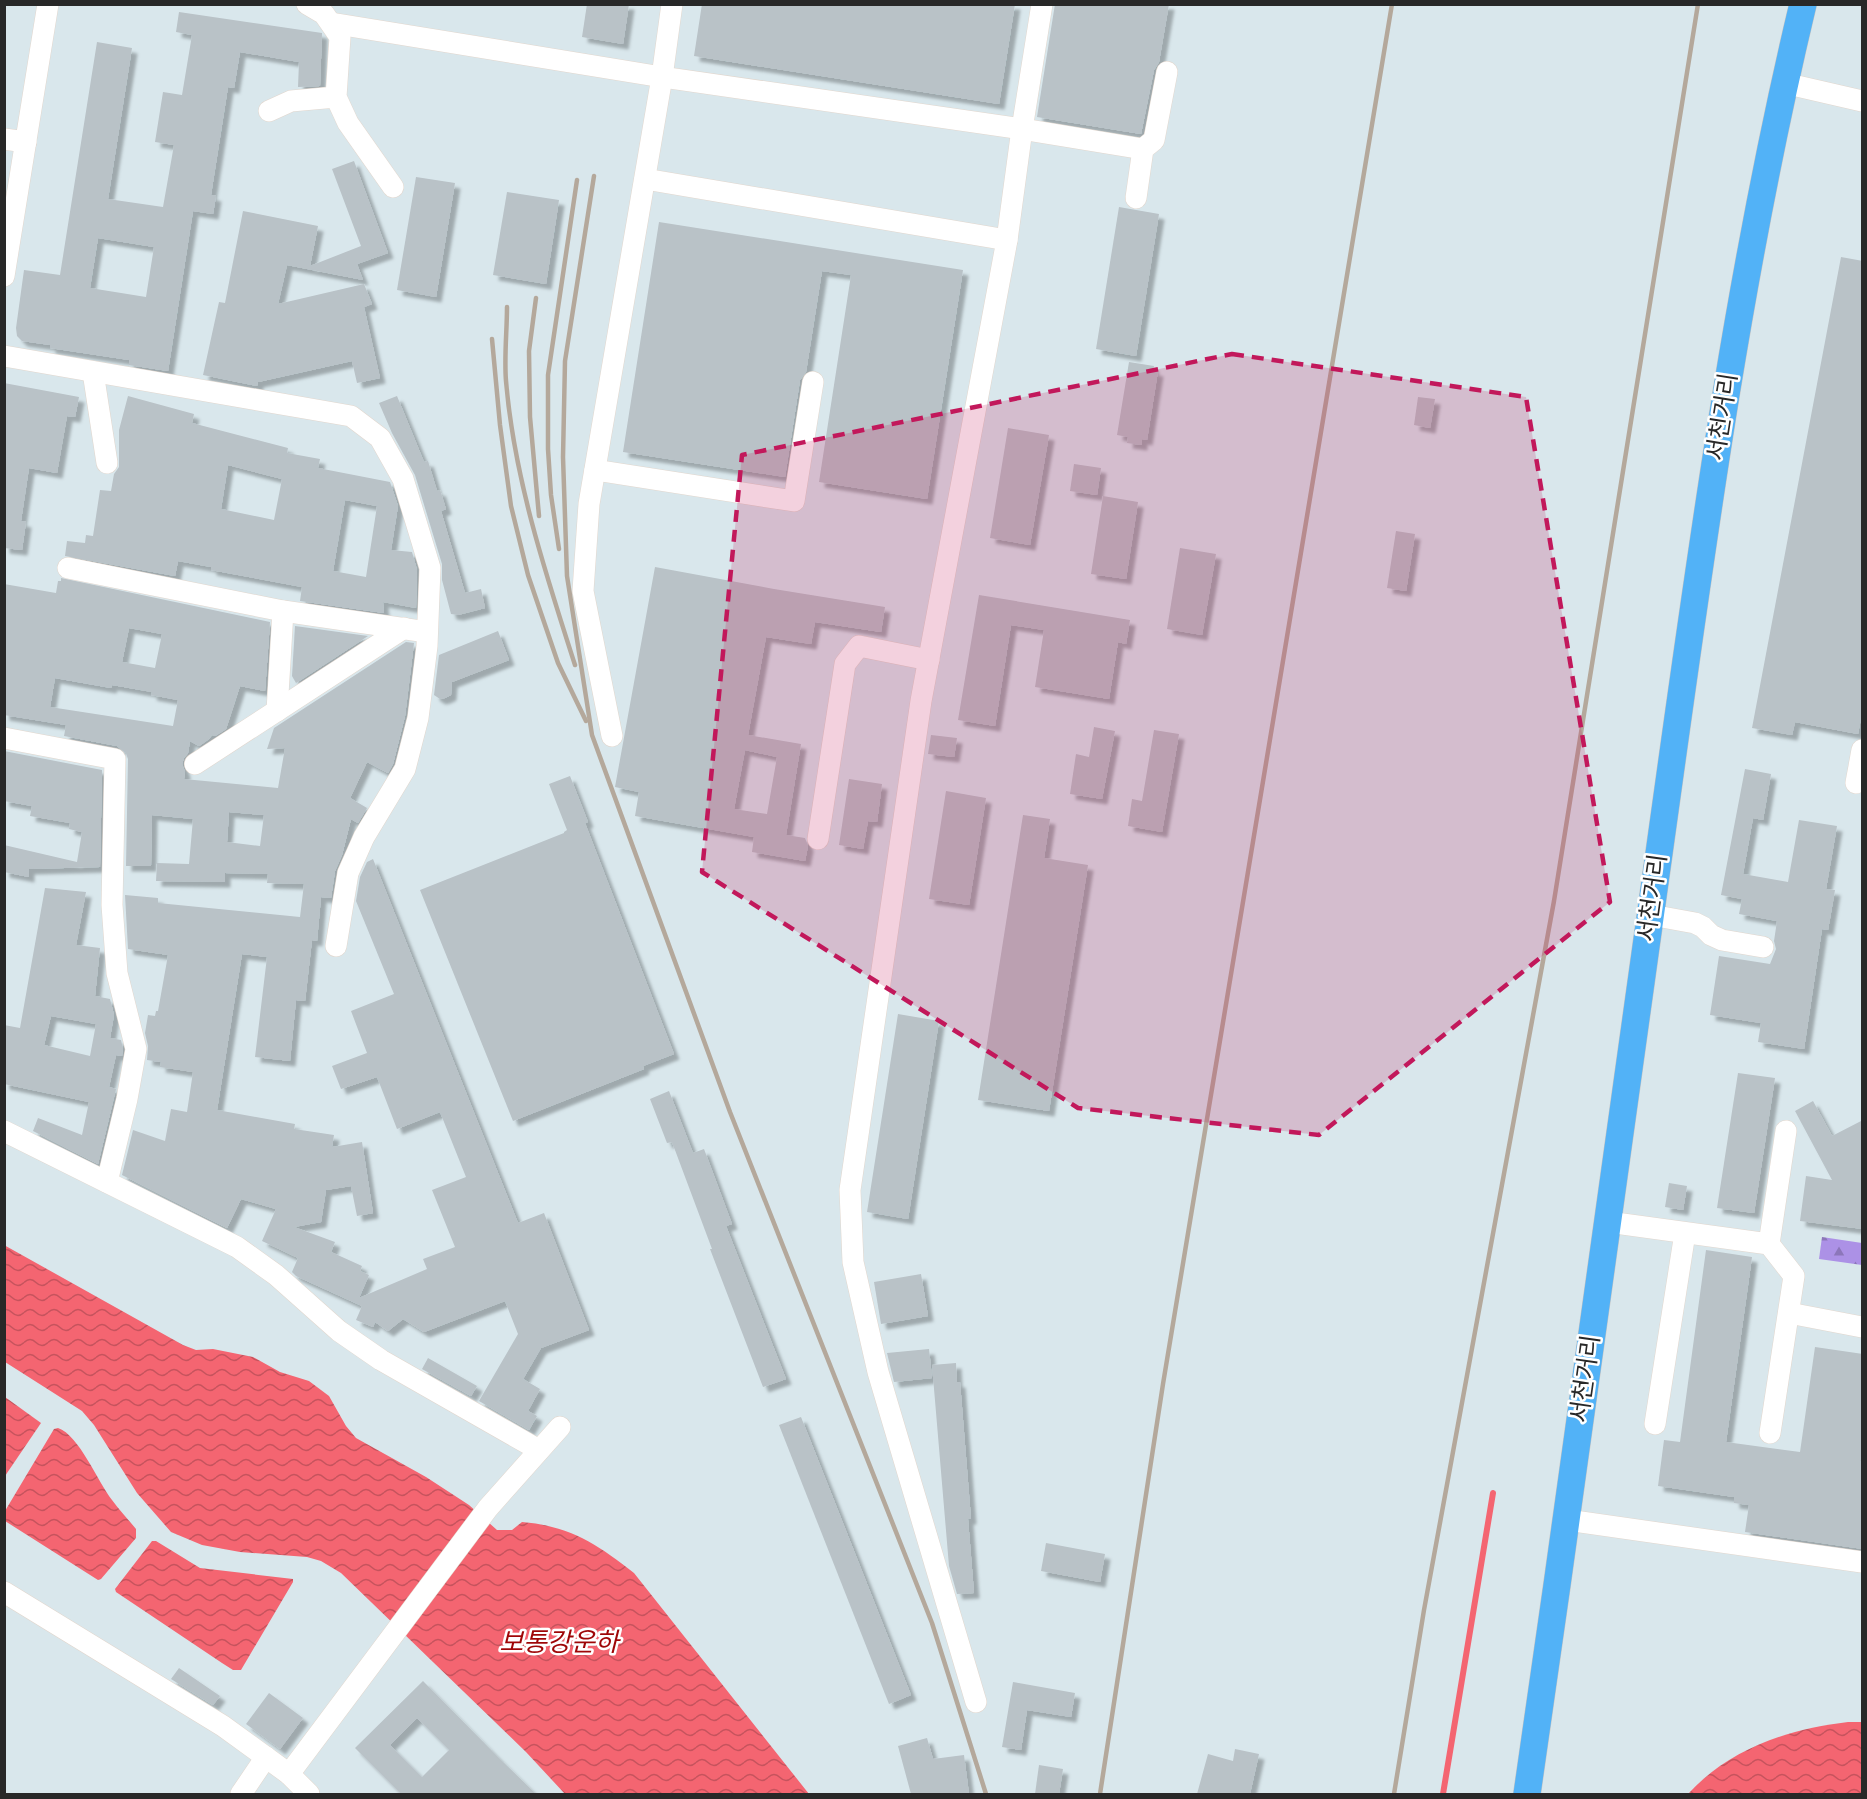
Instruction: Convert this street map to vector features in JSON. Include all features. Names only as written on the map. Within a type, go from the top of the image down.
[{"type":"main road","name":"서천거리","points":[[1527,1794],[1691,622],[1726,395],[1761,197],[1803,4]]},
{"type":"street","points":[[4,276],[48,4]]},
{"type":"street","points":[[307,4],[324,14],[340,37],[336,97],[348,123],[393,187]]},
{"type":"street","points":[[612,736],[583,591],[589,504],[662,77],[672,4]]},
{"type":"street","points":[[976,1702],[878,1372],[853,1262],[850,1190],[921,701],[1007,240],[1042,4]]},
{"type":"street","points":[[331,23],[662,77],[1022,129],[1143,149]]},
{"type":"street","points":[[1136,198],[1143,149],[1154,140],[1167,72]]},
{"type":"street","points":[[1784,83],[1863,101]]},
{"type":"street","points":[[269,111],[291,101],[336,97]]},
{"type":"street","points":[[4,139],[26,142]]},
{"type":"street","points":[[645,179],[1007,240]]},
{"type":"street","points":[[4,356],[351,417],[380,438],[403,479],[430,568],[427,632],[418,718],[405,769],[364,837],[348,873],[336,945]]},
{"type":"street","points":[[93,372],[107,463]]},
{"type":"street","points":[[595,470],[794,501],[813,382]]},
{"type":"street","points":[[68,568],[284,611],[427,632]]},
{"type":"street","points":[[277,711],[284,611]]},
{"type":"street","points":[[195,764],[404,628]]},
{"type":"street","points":[[818,839],[845,663],[859,646],[929,660]]},
{"type":"street","points":[[4,738],[115,759],[112,905],[117,973],[136,1049],[107,1182]]},
{"type":"street","points":[[1856,783],[1863,750]]},
{"type":"street","points":[[1651,915],[1695,923],[1722,940],[1762,946]]},
{"type":"street","points":[[4,1131],[237,1247],[276,1275],[339,1331],[381,1360],[539,1450]]},
{"type":"street","points":[[1769,1244],[1786,1131]]},
{"type":"street","points":[[1608,1222],[1769,1244],[1794,1276],[1770,1433]]},
{"type":"street","points":[[1655,1424],[1685,1233]]},
{"type":"street","points":[[1789,1313],[1863,1326]]},
{"type":"street","points":[[289,1774],[488,1508],[560,1427]]},
{"type":"street","points":[[1567,1520],[1863,1562]]},
{"type":"street","points":[[4,1592],[223,1726],[289,1774],[309,1794]]},
{"type":"street","points":[[241,1794],[266,1757]]},
{"type":"highlighted area","points":[[1232,354],[1526,397],[1610,902],[1319,1135],[1078,1108],[702,872],[742,455]]},
{"type":"green space","points":[[1822,1237],[1862,1243],[1862,1265],[1819,1259]]},
{"type":"water","name":"보통강운하","points":[[4,1245],[183,1345],[196,1350],[213,1349],[253,1357],[280,1372],[309,1381],[329,1396],[346,1426],[356,1438],[426,1477],[469,1505],[497,1530],[512,1530],[522,1522],[539,1524],[569,1532],[608,1553],[634,1573],[809,1794],[565,1794],[526,1752],[341,1573],[321,1561],[307,1557],[240,1552],[202,1545],[171,1532],[137,1493],[94,1425],[82,1411],[5,1362]]},
{"type":"water","points":[[5,1397],[41,1423],[5,1476]]},
{"type":"water","points":[[58,1428],[66,1432],[81,1449],[112,1500],[136,1529],[136,1538],[98,1580],[5,1521],[5,1511],[54,1429]]},
{"type":"water","points":[[152,1541],[156,1541],[200,1568],[293,1579],[241,1670],[233,1670],[116,1592],[115,1589]]},
{"type":"water","points":[[1848,1722],[1862,1722],[1862,1794],[1688,1794],[1722,1765],[1761,1744],[1803,1730]]},
{"type":"building","points":[[587,4],[629,4],[623,44],[582,37]]},
{"type":"building","points":[[702,4],[1015,4],[999,104],[694,56]]},
{"type":"building","points":[[1055,4],[1169,4],[1159,62],[1154,70],[1141,134],[1037,117]]},
{"type":"building","points":[[179,12],[322,33],[320,86],[298,87],[299,62],[240,52],[234,88],[228,87],[211,195],[216,196],[213,214],[193,211],[168,371],[129,365],[129,360],[50,348],[50,345],[22,341],[17,336],[16,328],[24,270],[60,275],[97,42],[132,48],[108,199],[163,207],[174,145],[155,142],[163,92],[182,95],[192,35],[176,32]],"holes":[[[98,238],[154,247],[146,297],[90,288]]]},
{"type":"building","points":[[354,161],[388,253],[357,264],[363,280],[287,265],[278,304],[364,284],[372,304],[364,307],[380,378],[357,383],[352,361],[258,382],[257,386],[203,375],[219,302],[225,303],[243,211],[318,226],[310,266],[361,246],[332,169]]},
{"type":"building","points":[[416,177],[455,183],[436,297],[397,290]]},
{"type":"building","points":[[507,192],[559,200],[546,284],[493,275]]},
{"type":"building","points":[[1119,207],[1159,214],[1136,356],[1096,349]]},
{"type":"building","points":[[659,222],[963,270],[927,499],[819,482],[851,275],[822,271],[806,372],[800,380],[785,477],[623,452]]},
{"type":"building","points":[[1841,257],[1863,261],[1863,708],[1858,734],[1795,722],[1792,735],[1752,728]]},
{"type":"building","points":[[1129,362],[1154,366],[1153,370],[1158,371],[1147,440],[1142,439],[1142,445],[1127,443],[1128,437],[1117,435]]},
{"type":"building","points":[[4,383],[79,397],[75,417],[67,416],[57,473],[29,468],[21,521],[26,522],[22,550],[4,548]]},
{"type":"building","points":[[128,396],[194,414],[192,423],[288,448],[287,453],[320,459],[318,468],[390,482],[398,506],[391,550],[412,552],[417,570],[416,608],[383,602],[384,613],[300,601],[302,587],[211,570],[211,567],[178,561],[175,576],[65,556],[67,541],[85,543],[86,535],[93,536],[100,490],[111,491],[114,474],[119,467],[119,430]],"holes":[[[228,465],[282,479],[274,520],[221,509]],[[345,500],[377,506],[366,577],[333,571]]]},
{"type":"building","points":[[397,396],[424,462],[428,461],[437,491],[440,490],[446,509],[441,511],[465,593],[481,589],[485,608],[458,615],[451,614],[442,580],[442,564],[415,475],[379,403]]},
{"type":"building","points":[[1418,397],[1435,399],[1430,428],[1414,425]]},
{"type":"building","points":[[1008,428],[1049,435],[1030,545],[990,538]]},
{"type":"building","points":[[1074,464],[1101,468],[1097,495],[1070,491]]},
{"type":"building","points":[[1103,496],[1138,502],[1126,579],[1091,574]]},
{"type":"building","points":[[1396,531],[1415,534],[1406,591],[1387,588]]},
{"type":"building","points":[[1180,548],[1216,554],[1202,635],[1167,629]]},
{"type":"building","points":[[655,567],[885,607],[881,632],[815,622],[811,644],[766,637],[748,735],[801,744],[786,835],[805,838],[808,846],[805,861],[752,852],[754,837],[635,816],[639,792],[615,787]],"holes":[[[745,750],[777,757],[767,814],[734,809]]]},
{"type":"building","points":[[61,578],[270,622],[265,691],[240,686],[226,729],[215,736],[212,735],[199,746],[190,741],[188,753],[182,764],[185,772],[184,779],[278,788],[285,748],[267,749],[274,728],[406,642],[414,643],[405,716],[393,764],[388,773],[367,762],[350,798],[367,808],[358,823],[351,819],[342,855],[335,871],[331,898],[321,897],[317,941],[312,940],[305,1001],[296,1000],[290,1061],[255,1057],[267,957],[242,954],[217,1110],[295,1124],[294,1129],[334,1135],[332,1147],[362,1142],[373,1213],[357,1216],[351,1186],[326,1190],[321,1222],[294,1227],[335,1242],[331,1252],[362,1266],[360,1271],[369,1275],[359,1298],[427,1269],[423,1259],[455,1247],[432,1190],[466,1177],[440,1112],[397,1129],[377,1077],[341,1089],[332,1066],[367,1053],[351,1011],[394,994],[356,901],[360,877],[367,862],[373,859],[518,1223],[544,1213],[589,1330],[541,1348],[523,1379],[540,1389],[528,1411],[537,1416],[529,1430],[479,1401],[518,1334],[505,1301],[424,1332],[403,1319],[388,1331],[375,1322],[373,1327],[356,1320],[362,1306],[296,1276],[292,1272],[298,1258],[262,1241],[276,1209],[241,1199],[227,1228],[122,1175],[133,1130],[165,1141],[171,1109],[187,1112],[193,1072],[160,1067],[161,1062],[147,1060],[148,1046],[145,1033],[148,1015],[155,1016],[158,1011],[168,955],[128,949],[125,895],[158,898],[158,903],[300,917],[304,884],[267,883],[268,874],[225,873],[225,882],[156,881],[157,863],[189,864],[193,819],[152,815],[151,866],[126,866],[128,759],[126,753],[117,746],[64,736],[66,725],[4,715],[4,584],[56,593],[58,581],[61,581]],"holes":[[[129,628],[162,634],[155,668],[122,662]],[[55,678],[111,688],[112,685],[152,692],[151,695],[178,700],[173,726],[50,707]],[[229,812],[264,815],[260,846],[227,842]]]},
{"type":"building","points":[[979,595],[1130,620],[1126,644],[1118,642],[1109,699],[1035,687],[1044,630],[1011,625],[995,726],[958,720]]},
{"type":"building","points":[[295,626],[368,636],[296,683],[292,676]]},
{"type":"building","points":[[498,631],[509,660],[452,682],[451,695],[445,698],[440,699],[434,695],[439,655]]},
{"type":"building","points":[[1094,727],[1115,731],[1102,799],[1070,794],[1076,754],[1089,757]]},
{"type":"building","points":[[1154,730],[1179,734],[1162,832],[1128,826],[1132,799],[1142,801]]},
{"type":"building","points":[[931,735],[957,738],[954,757],[928,754]]},
{"type":"building","points":[[4,751],[102,770],[100,867],[29,869],[29,877],[4,872],[4,845],[77,862],[82,832],[69,829],[70,823],[30,816],[32,806],[4,801]]},
{"type":"building","points":[[1745,769],[1771,774],[1763,820],[1753,818],[1743,874],[1788,882],[1799,820],[1837,826],[1826,889],[1835,890],[1828,930],[1822,929],[1804,1049],[1758,1042],[1761,1023],[1710,1015],[1719,956],[1770,964],[1776,949],[1774,941],[1777,921],[1739,914],[1742,899],[1721,895]]},
{"type":"building","points":[[570,776],[588,822],[585,823],[674,1054],[643,1066],[644,1069],[513,1121],[420,890],[564,833],[567,830],[549,784]]},
{"type":"building","points":[[849,779],[882,784],[877,822],[868,821],[863,849],[839,845]]},
{"type":"building","points":[[946,791],[986,798],[969,905],[929,899]]},
{"type":"building","points":[[1023,815],[1050,819],[1044,858],[1088,865],[1049,1111],[978,1100]]},
{"type":"building","points":[[45,888],[86,892],[76,945],[100,948],[95,996],[110,999],[114,1015],[110,1038],[121,1040],[123,1049],[122,1056],[116,1055],[109,1087],[116,1089],[98,1164],[33,1131],[38,1118],[82,1135],[89,1102],[4,1084],[4,1025],[20,1028]],"holes":[[[51,1016],[96,1024],[90,1056],[44,1045]]]},
{"type":"building","points":[[898,1014],[939,1021],[908,1219],[867,1212]]},
{"type":"building","points":[[1738,1073],[1775,1078],[1754,1213],[1717,1208]]},
{"type":"building","points":[[669,1091],[693,1153],[704,1149],[732,1224],[726,1226],[786,1379],[763,1387],[672,1142],[667,1143],[650,1099]]},
{"type":"building","points":[[1813,1101],[1832,1136],[1863,1120],[1863,1229],[1800,1221],[1806,1176],[1832,1180],[1795,1111]]},
{"type":"building","points":[[1669,1183],[1687,1186],[1683,1210],[1665,1207]]},
{"type":"building","points":[[1706,1250],[1752,1257],[1726,1442],[1800,1452],[1815,1347],[1863,1354],[1863,1444],[1860,1461],[1863,1461],[1863,1549],[1745,1532],[1749,1505],[1734,1503],[1734,1497],[1658,1486],[1664,1440],[1680,1442]]},
{"type":"building","points":[[921,1274],[928,1316],[881,1324],[874,1282]]},
{"type":"building","points":[[929,1349],[932,1378],[894,1382],[887,1353]]},
{"type":"building","points":[[428,1358],[477,1386],[471,1396],[422,1369]]},
{"type":"building","points":[[956,1363],[957,1382],[960,1382],[971,1519],[968,1519],[974,1593],[957,1594],[949,1566],[932,1365]]},
{"type":"building","points":[[801,1417],[911,1695],[889,1704],[779,1425]]},
{"type":"building","points":[[1046,1543],[1105,1554],[1100,1582],[1041,1571]]},
{"type":"building","points":[[179,1668],[220,1696],[213,1705],[171,1679]]},
{"type":"building","points":[[423,1681],[536,1794],[401,1794],[355,1748]],"holes":[[[417,1718],[449,1750],[422,1777],[390,1745]]]},
{"type":"building","points":[[1013,1682],[1075,1693],[1071,1717],[1027,1710],[1021,1750],[1002,1747]]},
{"type":"building","points":[[269,1693],[303,1718],[280,1749],[246,1724]]},
{"type":"building","points":[[927,1738],[933,1759],[964,1755],[969,1794],[911,1794],[898,1746]]},
{"type":"building","points":[[1235,1749],[1259,1754],[1250,1794],[1197,1794],[1208,1754],[1233,1761]]},
{"type":"building","points":[[1039,1765],[1063,1769],[1059,1794],[1035,1794]]},
{"type":"waterway","points":[[1443,1794],[1493,1493]]},
{"type":"railway","points":[[1100,1794],[1163,1384],[1392,4]]},
{"type":"railway","points":[[1394,1794],[1424,1610],[1554,901],[1698,4]]},
{"type":"railway","points":[[594,176],[565,361],[563,457],[567,576],[592,735],[730,1112],[932,1623],[986,1794]]},
{"type":"railway","points":[[559,549],[551,495],[548,449],[548,375],[577,180]]},
{"type":"railway","points":[[536,298],[529,351],[530,417],[539,516]]},
{"type":"railway","points":[[507,307],[506,381],[516,453],[542,560],[575,665]]},
{"type":"railway","points":[[492,339],[511,506],[528,575],[558,663],[586,721]]}]
